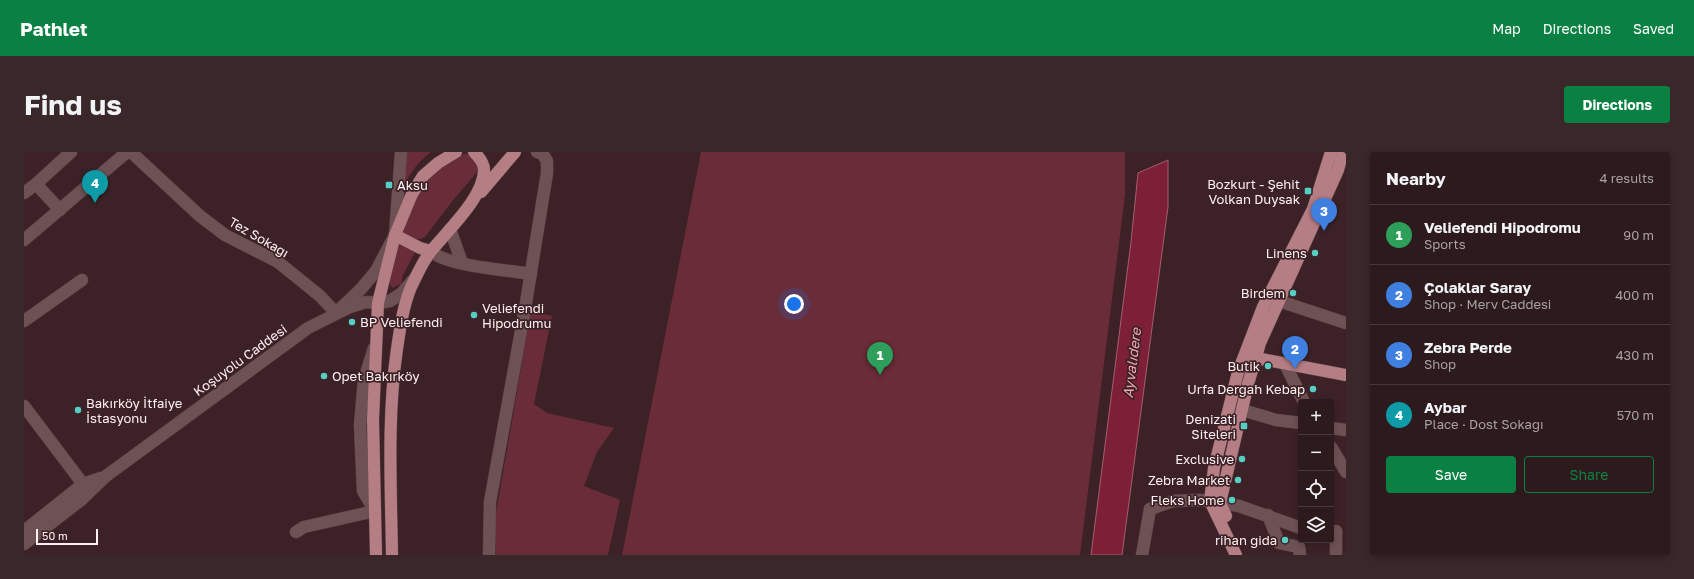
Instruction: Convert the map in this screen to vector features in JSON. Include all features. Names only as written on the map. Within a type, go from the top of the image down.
[{"type":"main road","points":[[376,555],[373,420],[378,303],[395,235],[401,217],[412,194],[423,176],[438,163],[456,152]]},
{"type":"main road","points":[[472,202],[483,178],[484,169],[482,161],[474,152]]},
{"type":"main road","points":[[392,555],[390,432],[393,381],[400,326],[411,289],[431,251],[515,152]]},
{"type":"main road","points":[[1238,555],[1215,502],[1214,468],[1238,372],[1243,358],[1262,307],[1313,209],[1331,152]]},
{"type":"main road","points":[[1215,502],[1260,343],[1342,170],[1343,152]]},
{"type":"main road","points":[[395,235],[410,244],[431,251]]},
{"type":"main road","points":[[1243,358],[1256,358],[1285,364],[1345,372]]},
{"type":"street","points":[[24,193],[71,152]]},
{"type":"street","points":[[24,240],[128,152]]},
{"type":"street","name":"Tez Sokağı","points":[[131,152],[200,216],[225,235],[278,262],[320,296],[336,313]]},
{"type":"street","points":[[336,313],[361,289],[376,271],[395,235],[401,152]]},
{"type":"street","points":[[489,555],[490,502],[548,173],[548,161],[542,153],[537,152]]},
{"type":"street","points":[[1325,168],[1342,170]]},
{"type":"street","points":[[36,184],[60,210]]},
{"type":"street","points":[[450,229],[462,263]]},
{"type":"street","points":[[431,251],[436,256],[462,263],[531,274]]},
{"type":"street","points":[[336,313],[350,306],[366,302],[378,303],[390,301],[402,293],[418,275]]},
{"type":"street","points":[[24,321],[82,280]]},
{"type":"street","points":[[1279,301],[1346,323]]},
{"type":"street","name":"Koşuyolu Caddesi","points":[[24,544],[81,500],[106,476],[308,328],[336,313]]},
{"type":"street","points":[[1285,364],[1302,399]]},
{"type":"street","points":[[24,406],[83,484]]},
{"type":"street","points":[[1242,410],[1276,420],[1298,423]]},
{"type":"street","points":[[1334,428],[1346,430]]},
{"type":"street","points":[[1334,452],[1345,468]]},
{"type":"street","name":"Koşuyolu Caddesi","points":[[24,531],[83,484],[106,476]]},
{"type":"street","points":[[1142,555],[1150,510],[1173,501],[1215,502],[1239,506],[1298,527]]},
{"type":"street","points":[[296,532],[304,527],[375,511]]},
{"type":"street","points":[[1268,515],[1280,543],[1299,548],[1300,555]]},
{"type":"street","points":[[1336,555],[1338,532]]},
{"type":"shaded area","points":[[407,152],[431,152],[412,171],[400,194]]},
{"type":"shaded area","points":[[701,152],[1125,152],[1125,195],[1080,555],[622,555]]},
{"type":"shaded area","points":[[465,154],[471,155],[479,168],[477,172],[425,237],[417,239],[404,233],[412,208],[432,174],[443,164]]},
{"type":"shaded area","points":[[397,242],[415,252],[403,275],[401,284],[392,288],[389,281]]},
{"type":"shaded area","points":[[531,311],[552,316],[534,404],[547,413],[614,428],[597,452],[584,486],[620,500],[608,555],[496,555],[495,519]]},
{"type":"water","name":"Ayvalıdere","points":[[1168,160],[1168,207],[1122,555],[1091,555],[1131,242],[1138,173]]},
{"type":"place","name":"Aksu","points":[[389,185]]},
{"type":"place","name":"Bozkurt - Şehit Volkan Duysak","points":[[1308,191]]},
{"type":"place","name":"Aybar","points":[[95,203]]},
{"type":"place","name":"Zebra Perde","points":[[1324,231]]},
{"type":"place","name":"Linens","points":[[1315,253]]},
{"type":"place","name":"Birdem","points":[[1293,293]]},
{"type":"place","name":"Veliefendi Hipodrumu","points":[[474,315]]},
{"type":"place","name":"BP Veliefendi","points":[[352,322]]},
{"type":"place","name":"Butik","points":[[1268,366]]},
{"type":"place","name":"Çolaklar Saray","points":[[1295,369]]},
{"type":"place","name":"Veliefendi Hipodromu","points":[[880,375]]},
{"type":"place","name":"Opet Bakırköy","points":[[324,376]]},
{"type":"place","name":"Urfa Dergah Kebap","points":[[1313,389]]},
{"type":"place","name":"Bakırköy İtfaiye İstasyonu","points":[[78,410]]},
{"type":"place","name":"Denizati Siteleri","points":[[1244,426]]},
{"type":"place","name":"Exclusive","points":[[1242,459]]},
{"type":"place","name":"Zebra Market","points":[[1238,480]]},
{"type":"place","name":"Fleks Home","points":[[1232,500]]},
{"type":"place","name":"rihan gida","points":[[1285,540]]}]
